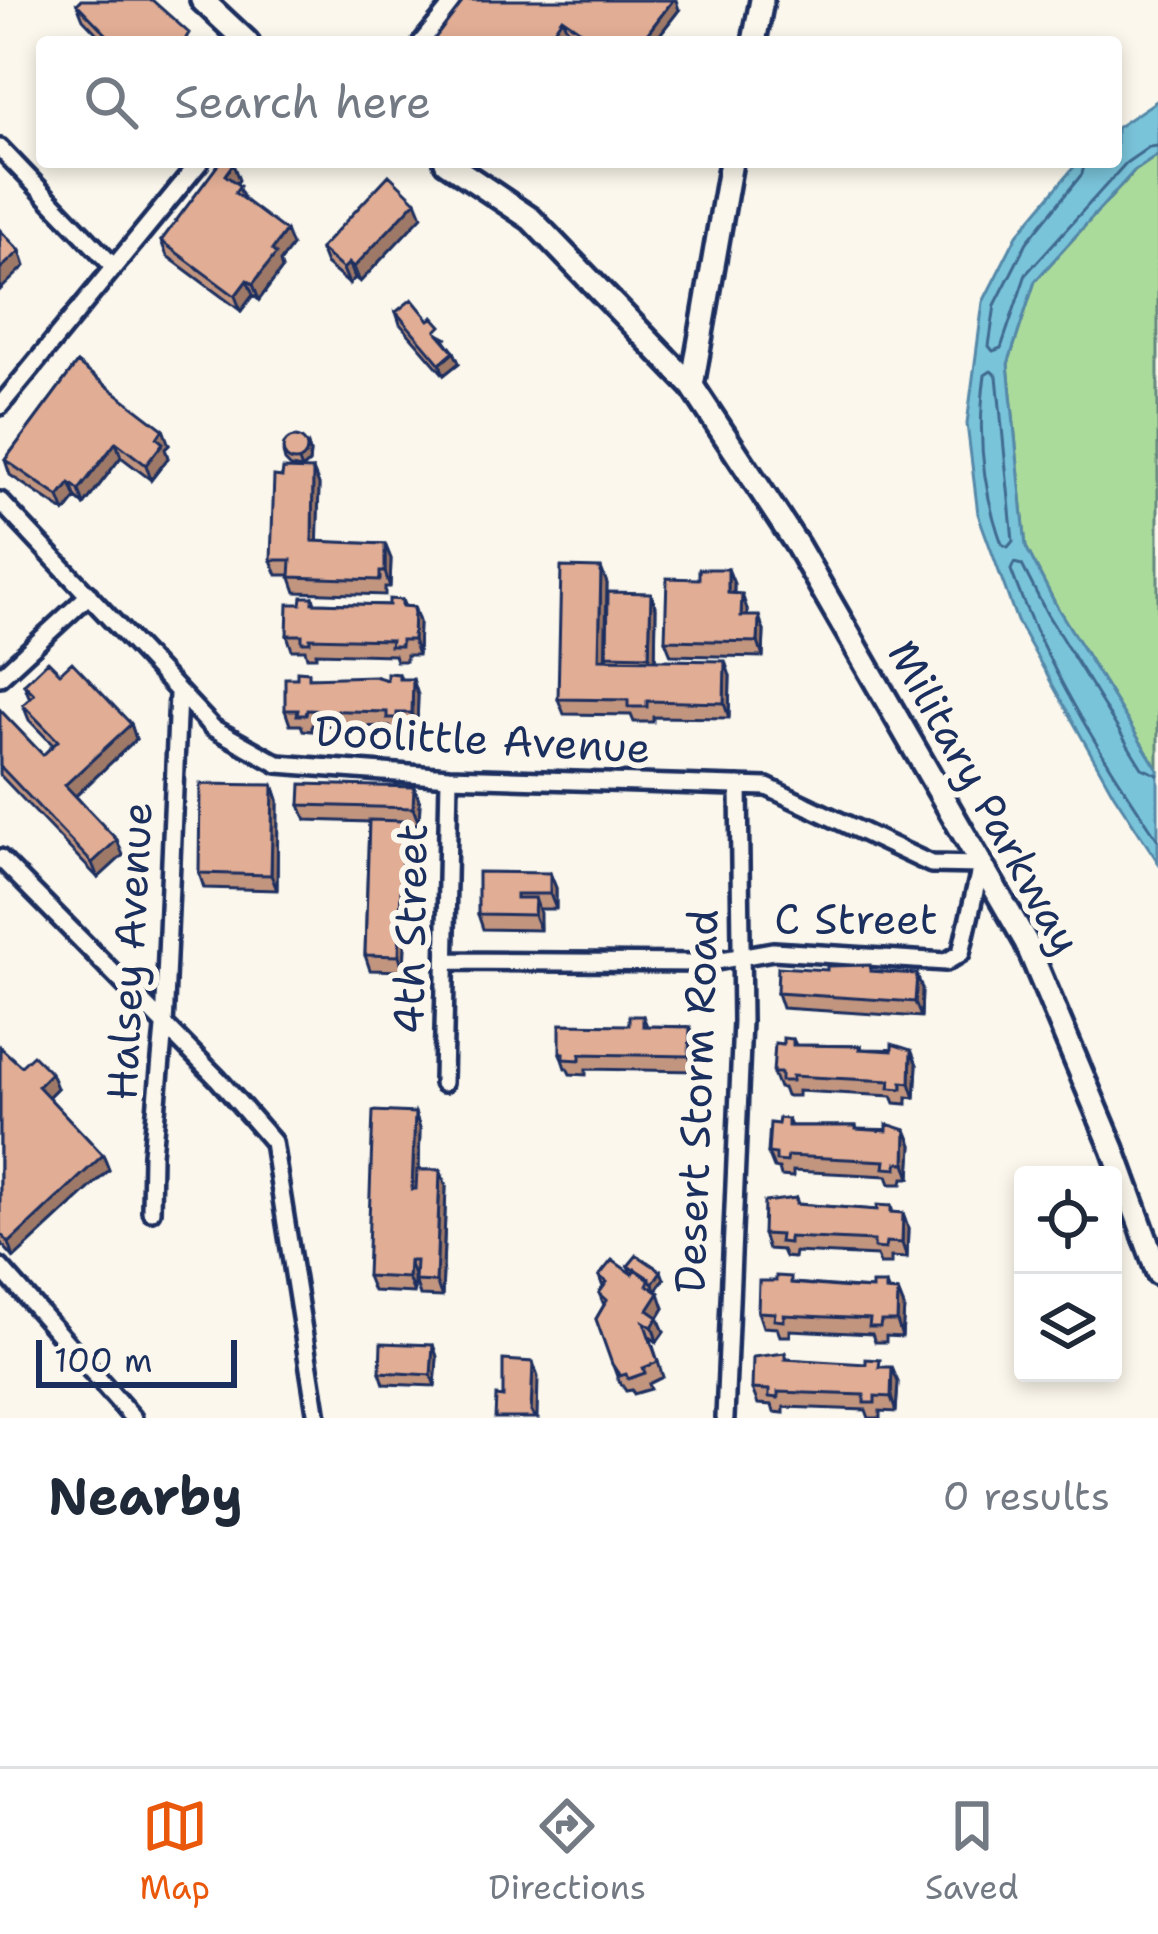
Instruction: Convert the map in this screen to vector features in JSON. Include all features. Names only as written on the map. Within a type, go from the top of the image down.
[{"type":"street","points":[[202,0],[241,36]]},
{"type":"street","points":[[427,36],[456,0]]},
{"type":"street","points":[[755,36],[762,0]]},
{"type":"street","points":[[0,148],[114,267]]},
{"type":"street","points":[[0,406],[195,168]]},
{"type":"street","name":"Military Parkway","points":[[455,168],[530,218],[692,386],[797,544],[1026,942],[1158,1273]]},
{"type":"street","points":[[692,386],[730,168]]},
{"type":"street","name":"Doolittle Avenue","points":[[0,501],[213,728],[278,764],[449,777],[766,787],[931,864],[980,865]]},
{"type":"street","points":[[0,676],[89,595]]},
{"type":"street","name":"Halsey Avenue","points":[[151,1211],[178,694]]},
{"type":"street","name":"4th Street","points":[[442,1083],[449,777]]},
{"type":"street","name":"Desert Storm Road","points":[[725,1418],[743,958],[740,786]]},
{"type":"street","points":[[0,858],[218,1079],[273,1142],[317,1418]]},
{"type":"street","name":"C Street","points":[[445,961],[705,963],[773,951],[946,962],[961,953],[980,865]]},
{"type":"street","points":[[0,1267],[133,1418]]},
{"type":"green space","points":[[1158,155],[1158,770],[1057,607],[1026,547],[1008,364],[1035,281],[1135,171]]},
{"type":"water","points":[[1158,100],[1158,155],[1134,171],[1035,281],[1008,364],[1026,547],[1057,607],[1158,770],[1158,862],[1113,793],[1017,621],[978,514],[967,424],[983,302],[1017,235],[1073,168],[1122,168],[1122,124]]},
{"type":"building","points":[[81,0],[152,0],[189,33],[108,36],[77,4]]},
{"type":"building","points":[[464,0],[673,0],[646,36],[588,36],[562,18],[550,36],[437,36]]},
{"type":"building","points":[[216,168],[230,168],[225,175],[240,186],[235,193],[286,231],[272,250],[276,254],[253,284],[247,280],[235,296],[161,241]]},
{"type":"building","points":[[389,175],[416,201],[354,267],[349,263],[343,269],[320,249]]},
{"type":"building","points":[[0,230],[20,251],[0,269]]},
{"type":"building","points":[[412,299],[429,320],[433,317],[441,326],[436,331],[454,352],[440,364],[396,312]]},
{"type":"building","points":[[77,363],[163,429],[157,438],[163,443],[146,465],[116,442],[79,490],[70,483],[59,497],[5,460]]},
{"type":"building","points":[[295,437],[307,449],[295,461],[283,449]]},
{"type":"building","points":[[283,469],[313,470],[312,541],[385,544],[385,572],[380,572],[380,580],[290,577],[291,560],[271,560],[274,476],[282,477]]},
{"type":"building","points":[[561,567],[601,568],[599,659],[725,661],[724,703],[647,701],[647,707],[628,707],[628,700],[558,699]]},
{"type":"building","points":[[699,569],[728,569],[728,593],[742,594],[741,616],[759,616],[758,642],[665,640],[667,578],[699,579]]},
{"type":"building","points":[[608,592],[651,593],[649,656],[607,655]]},
{"type":"building","points":[[302,597],[313,597],[313,603],[389,605],[389,599],[402,600],[402,606],[414,607],[413,640],[401,640],[401,646],[390,646],[391,640],[310,638],[302,642],[302,635],[287,635],[288,604],[301,604]]},
{"type":"building","points":[[48,661],[60,673],[72,662],[131,724],[65,785],[117,840],[92,863],[0,766],[0,710],[43,755],[58,741],[23,705],[34,694],[24,684]]},
{"type":"building","points":[[297,671],[309,672],[309,678],[374,676],[387,680],[387,673],[413,679],[412,713],[387,718],[387,712],[307,710],[306,715],[297,715],[298,710],[285,710],[285,678],[297,678]]},
{"type":"building","points":[[200,784],[273,785],[271,875],[199,873]]},
{"type":"building","points":[[301,784],[414,787],[413,808],[300,805]]},
{"type":"building","points":[[369,820],[403,821],[399,956],[365,955]]},
{"type":"building","points":[[478,872],[550,873],[550,894],[516,894],[516,898],[535,898],[534,915],[478,914]]},
{"type":"building","points":[[870,965],[870,971],[917,974],[915,1002],[777,993],[778,967],[827,970],[827,966]]},
{"type":"building","points":[[629,1016],[643,1016],[643,1026],[690,1027],[689,1056],[580,1054],[580,1060],[564,1059],[560,1053],[560,1024],[629,1025]]},
{"type":"building","points":[[783,1038],[793,1039],[793,1045],[892,1051],[892,1044],[911,1050],[910,1083],[902,1082],[902,1089],[889,1088],[890,1081],[792,1076],[792,1081],[781,1081],[781,1073],[773,1073],[775,1043],[783,1044]]},
{"type":"building","points":[[0,1047],[21,1066],[33,1055],[51,1073],[38,1086],[103,1155],[9,1243],[0,1233]]},
{"type":"building","points":[[373,1111],[415,1113],[412,1189],[416,1189],[417,1170],[440,1170],[436,1282],[415,1281],[416,1261],[409,1261],[408,1278],[367,1276]]},
{"type":"building","points":[[779,1118],[788,1119],[788,1126],[887,1131],[887,1124],[906,1130],[905,1163],[897,1163],[897,1169],[884,1168],[885,1161],[788,1156],[787,1162],[776,1161],[776,1154],[768,1153],[770,1123],[778,1124]]},
{"type":"building","points":[[796,1198],[796,1204],[877,1210],[877,1205],[891,1206],[891,1212],[903,1213],[902,1243],[886,1242],[885,1249],[874,1248],[874,1241],[789,1237],[789,1243],[779,1242],[780,1235],[763,1234],[764,1202]]},
{"type":"building","points":[[637,1255],[661,1271],[653,1283],[628,1266]]},
{"type":"building","points":[[612,1260],[650,1279],[647,1285],[659,1293],[648,1310],[658,1317],[652,1327],[644,1322],[658,1362],[628,1379],[612,1364],[596,1319],[607,1300],[599,1293],[607,1282],[599,1276]]},
{"type":"building","points":[[776,1276],[791,1277],[791,1283],[850,1288],[886,1284],[886,1291],[898,1292],[897,1321],[869,1327],[870,1319],[784,1315],[784,1321],[774,1320],[775,1313],[758,1312],[759,1281],[776,1281]]},
{"type":"building","points":[[381,1343],[433,1345],[431,1375],[380,1372]]},
{"type":"building","points":[[785,1353],[785,1359],[866,1364],[866,1359],[880,1360],[879,1367],[892,1367],[891,1397],[875,1396],[875,1403],[864,1403],[864,1395],[778,1392],[778,1398],[769,1397],[769,1390],[752,1389],[753,1357]]},
{"type":"building","points":[[503,1360],[533,1362],[531,1412],[537,1418],[495,1418],[496,1396],[503,1397]]}]
